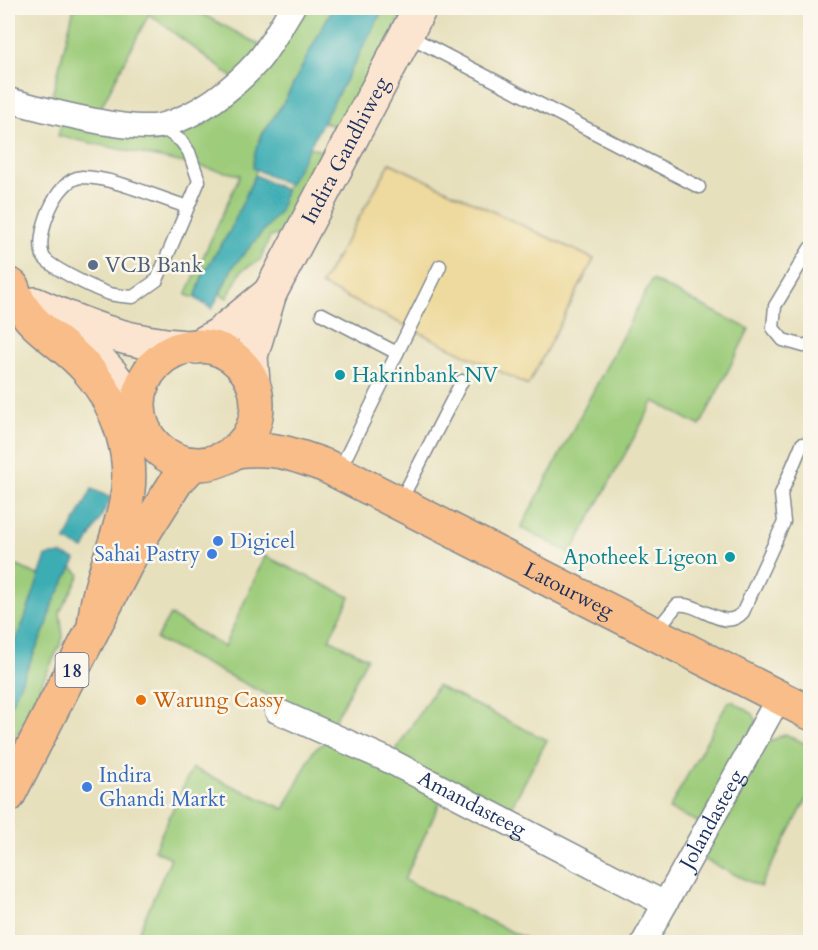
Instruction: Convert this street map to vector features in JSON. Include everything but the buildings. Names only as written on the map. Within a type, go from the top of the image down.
[{"type":"main road","name":"Indira Gandhiweg","points":[[255,390],[250,356],[270,293],[413,21]]},
{"type":"main road","points":[[18,291],[92,329],[124,339],[207,347],[226,353],[242,366],[255,390],[257,412],[253,427],[235,451],[216,461],[193,464],[165,455],[144,429],[126,391],[107,366],[18,291]]},
{"type":"main road","points":[[18,291],[18,302],[29,319],[73,353],[97,381],[114,411],[123,439],[128,462],[126,505],[96,600],[102,613],[137,572],[166,523],[187,494],[223,469],[248,462],[276,464],[367,487]]},
{"type":"main road","name":"Indira Gandhiweg","points":[[192,347],[218,335],[270,293]]},
{"type":"main road","points":[[144,429],[138,403],[142,384],[160,360],[168,354],[192,347]]},
{"type":"main road","name":"Latourweg","points":[[255,390],[275,425],[332,469]]},
{"type":"main road","name":"18","points":[[136,545],[147,494],[144,429]]},
{"type":"main road","name":"Latourweg","points":[[235,451],[264,448],[284,451],[332,469],[810,713]]},
{"type":"main road","name":"18","points":[[8,796],[136,545],[176,482],[193,464]]},
{"type":"street","points":[[8,100],[97,121],[159,126],[193,113],[227,90],[259,60],[292,8]]},
{"type":"street","name":"Jolandasteeg","points":[[644,942],[779,697]]},
{"type":"street","name":"Amandasteeg","points":[[277,711],[388,760],[664,904]]},
{"type":"lane","points":[[413,21],[699,187]]},
{"type":"lane","points":[[159,126],[181,141],[197,169],[198,181],[188,207],[157,280],[133,297],[111,294],[52,266],[44,258],[41,244],[48,217],[59,191],[68,181],[81,177],[103,180],[188,207]]},
{"type":"lane","points":[[810,248],[775,306],[773,328],[783,340],[804,346],[810,343]]},
{"type":"lane","points":[[332,469],[397,353],[440,266]]},
{"type":"lane","points":[[322,314],[397,353]]},
{"type":"lane","points":[[400,503],[462,381]]},
{"type":"lane","points":[[654,633],[677,605],[687,603],[717,618],[729,621],[737,618],[743,612],[784,522],[780,494],[802,444]]},
{"type":"green space","points":[[74,8],[191,8],[262,46],[235,79],[149,14],[98,113],[51,100]]},
{"type":"green space","points":[[300,8],[333,8],[285,100],[259,139],[255,175],[230,231],[204,272],[195,298],[186,295],[240,175],[58,136],[62,120],[163,133],[193,128],[214,118],[232,104],[249,86],[277,47]]},
{"type":"green space","points":[[384,8],[405,8],[342,129],[323,122]]},
{"type":"green space","points":[[309,147],[326,153],[284,233],[270,237],[260,260],[242,270],[227,298],[220,294],[232,268],[280,211],[285,190]]},
{"type":"green space","points":[[652,280],[749,329],[700,426],[654,401],[571,553],[521,528]]},
{"type":"green space","points":[[265,556],[350,597],[329,639],[367,658],[331,727],[156,639],[170,615],[224,647]]},
{"type":"green space","points":[[8,562],[40,576],[8,657]]},
{"type":"green space","points":[[72,567],[80,575],[60,612],[63,637],[61,643],[8,753],[8,711],[48,622],[51,607]]},
{"type":"green space","points":[[437,686],[547,740],[506,817],[392,756]]},
{"type":"green space","points":[[732,701],[753,714],[757,722],[700,823],[669,809],[728,702]]},
{"type":"green space","points":[[785,734],[810,746],[810,793],[760,887],[701,858],[765,744]]},
{"type":"green space","points":[[328,740],[443,796],[404,880],[533,942],[134,942],[171,858],[154,850],[192,768],[284,809],[314,750]]},
{"type":"sand","points":[[390,163],[594,259],[528,385],[321,285]]},
{"type":"water","points":[[333,8],[384,8],[289,185],[253,168],[256,148],[286,98]]},
{"type":"water","points":[[255,175],[285,190],[280,211],[232,268],[212,309],[195,298],[204,272],[230,231]]},
{"type":"water","points":[[92,489],[111,498],[84,549],[65,541]]},
{"type":"water","points":[[61,554],[76,560],[51,607],[48,622],[8,711],[8,657],[24,621],[46,556]]},
{"type":"place","name":"VCB Bank","points":[[93,265]]},
{"type":"place","name":"Hakrinbank NV","points":[[340,375]]},
{"type":"place","name":"Digicel","points":[[218,541]]},
{"type":"place","name":"Sahai Pastry","points":[[212,554]]},
{"type":"place","name":"Apotheek Ligeon","points":[[730,557]]},
{"type":"place","name":"Warung Cassy","points":[[141,700]]},
{"type":"place","name":"Indira Ghandi Markt","points":[[87,787]]}]
